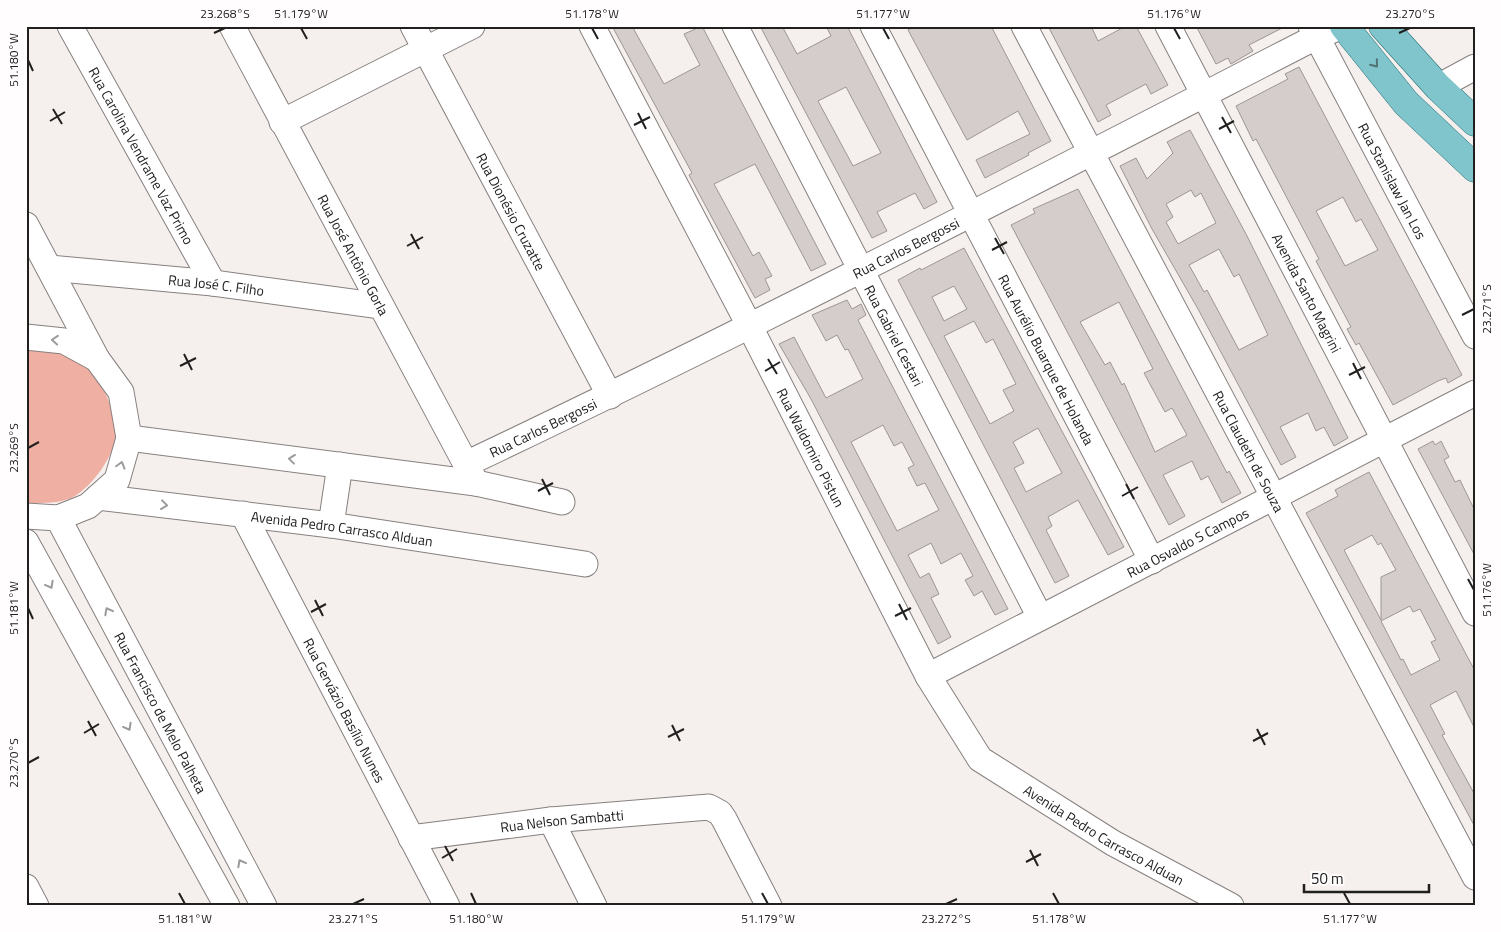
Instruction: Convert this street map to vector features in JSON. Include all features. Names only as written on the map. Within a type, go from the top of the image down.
[{"type":"main road","points":[[1343,26],[1406,103],[1475,168]]},
{"type":"main road","points":[[1383,26],[1438,88],[1475,122]]},
{"type":"street","name":"Rua Carolina Vendrame Vaz Primo","points":[[70,26],[213,283]]},
{"type":"street","name":"Rua José Antônio Gorla","points":[[232,26],[471,473]]},
{"type":"street","name":"Rua Dionésio Cruzatte","points":[[413,26],[610,396]]},
{"type":"street","points":[[282,122],[472,26]]},
{"type":"street","name":"Rua Waldomiro Pistun","points":[[592,26],[749,325],[928,676],[980,758]]},
{"type":"street","name":"Rua Gabriel Cestari","points":[[735,26],[1040,617]]},
{"type":"street","name":"Rua Aurélio Buarque de Holanda","points":[[873,26],[1152,561]]},
{"type":"street","name":"Rua Claudeth de Souza","points":[[1024,26],[1475,877]]},
{"type":"street","name":"Avenida Santo Magrini","points":[[1168,26],[1475,613]]},
{"type":"street","name":"Rua Carlos Bergossi","points":[[471,473],[610,396],[972,215],[1205,94],[1313,32],[1343,26]]},
{"type":"street","name":"Rua Stanislaw Jan Los","points":[[1313,32],[1475,336]]},
{"type":"street","points":[[1438,88],[1475,67]]},
{"type":"street","points":[[26,225],[97,359],[121,392],[128,438],[117,480],[88,506],[58,518],[26,516]]},
{"type":"street","name":"Rua José C. Filho","points":[[49,268],[213,283],[381,306]]},
{"type":"street","points":[[26,337],[64,340],[97,359]]},
{"type":"street","name":"Rua Osvaldo S Campos","points":[[928,676],[1475,393]]},
{"type":"street","points":[[128,438],[340,465],[471,473],[562,502]]},
{"type":"street","points":[[331,524],[340,465]]},
{"type":"street","name":"Avenida Pedro Carrasco Alduan","points":[[98,497],[331,524],[585,564]]},
{"type":"street","name":"Rua Gervázio Basílio Nunes","points":[[243,514],[447,906]]},
{"type":"street","name":"Rua Francisco de Melo Palheta","points":[[58,518],[264,906]]},
{"type":"street","points":[[26,542],[227,906]]},
{"type":"street","name":"Avenida Pedro Carrasco Alduan","points":[[980,758],[1113,843],[1231,906]]},
{"type":"street","name":"Rua Nelson Sambatti","points":[[411,838],[551,820],[701,807],[715,809],[724,819],[770,906]]},
{"type":"street","points":[[551,820],[594,906]]},
{"type":"street","points":[[26,887],[36,906]]},
{"type":"shaded area","points":[[26,349],[55,352],[81,363],[96,378],[113,412],[116,435],[108,459],[87,486],[70,499],[26,503]]},
{"type":"building","points":[[612,26],[632,26],[664,84],[700,65],[684,34],[702,26],[826,264],[811,271],[755,164],[714,184],[753,256],[759,252],[772,276],[765,279],[770,290],[755,298],[689,175],[692,173]]},
{"type":"building","points":[[760,26],[782,26],[797,54],[831,36],[826,26],[847,26],[937,202],[924,209],[915,193],[877,212],[887,231],[872,238]],"holes":[[[846,87],[881,153],[853,166],[818,101]]]},
{"type":"building","points":[[916,26],[991,26],[1051,141],[985,178],[976,160],[1030,134],[1018,111],[967,140],[908,30]]},
{"type":"building","points":[[1048,26],[1091,26],[1098,41],[1126,26],[1136,26],[1168,85],[1151,94],[1146,84],[1106,105],[1111,115],[1098,122]]},
{"type":"building","points":[[1196,26],[1286,26],[1249,45],[1253,51],[1231,64],[1228,58],[1216,64]]},
{"type":"building","points":[[1299,67],[1462,375],[1448,383],[1446,378],[1438,381],[1393,405],[1359,343],[1356,345],[1347,329],[1351,327],[1316,261],[1319,259],[1256,139],[1253,141],[1236,106],[1288,79],[1285,74]],"holes":[[[1343,197],[1356,222],[1361,219],[1378,250],[1345,266],[1316,211]]]},
{"type":"building","points":[[1190,130],[1246,234],[1348,438],[1334,446],[1324,427],[1316,431],[1308,413],[1280,427],[1296,457],[1281,465],[1198,309],[1152,229],[1120,166],[1136,158],[1147,179],[1173,153],[1167,142]],"holes":[[[1191,190],[1195,197],[1201,193],[1216,223],[1178,244],[1166,222],[1173,217],[1166,204]],[[1219,249],[1234,277],[1239,274],[1268,335],[1239,350],[1207,290],[1204,292],[1189,265]]]},
{"type":"building","points":[[1078,189],[1227,473],[1229,471],[1241,493],[1222,503],[1208,476],[1201,480],[1192,461],[1163,475],[1185,516],[1169,525],[1011,225],[1035,213],[1033,209]],"holes":[[[1119,302],[1153,369],[1144,373],[1165,412],[1172,408],[1187,435],[1155,452],[1124,383],[1122,385],[1110,362],[1105,365],[1080,322]]]},
{"type":"building","points":[[964,248],[1124,547],[1108,555],[1078,500],[1048,517],[1052,526],[1046,530],[1069,576],[1055,583],[898,280],[920,268],[921,270]],"holes":[[[954,286],[967,309],[944,321],[932,297]],[[974,321],[986,343],[993,339],[1016,384],[1003,390],[1014,411],[990,424],[944,336]],[[1038,428],[1062,473],[1026,492],[1014,468],[1024,463],[1013,442]]]},
{"type":"building","points":[[847,300],[852,309],[861,304],[866,315],[858,320],[1008,609],[995,615],[982,591],[974,596],[965,580],[973,576],[961,553],[941,564],[931,543],[908,555],[920,578],[929,573],[939,594],[931,598],[951,637],[938,644],[811,399],[779,344],[794,337],[826,398],[863,379],[848,349],[845,350],[837,335],[826,341],[812,315]],"holes":[[[883,425],[894,446],[902,442],[914,465],[908,468],[917,486],[925,483],[939,510],[897,531],[851,442]]]},
{"type":"building","points":[[1433,441],[1435,445],[1441,441],[1449,457],[1444,460],[1455,482],[1460,480],[1475,511],[1475,556],[1418,449]]},
{"type":"building","points":[[1369,472],[1475,671],[1475,729],[1456,691],[1430,705],[1445,734],[1442,735],[1475,795],[1475,827],[1306,513],[1338,496],[1335,490]],"holes":[[[1372,535],[1378,545],[1381,543],[1396,570],[1381,577],[1381,620],[1344,550]],[[1410,606],[1413,612],[1420,609],[1436,640],[1431,642],[1440,660],[1411,675],[1381,621]]]}]
